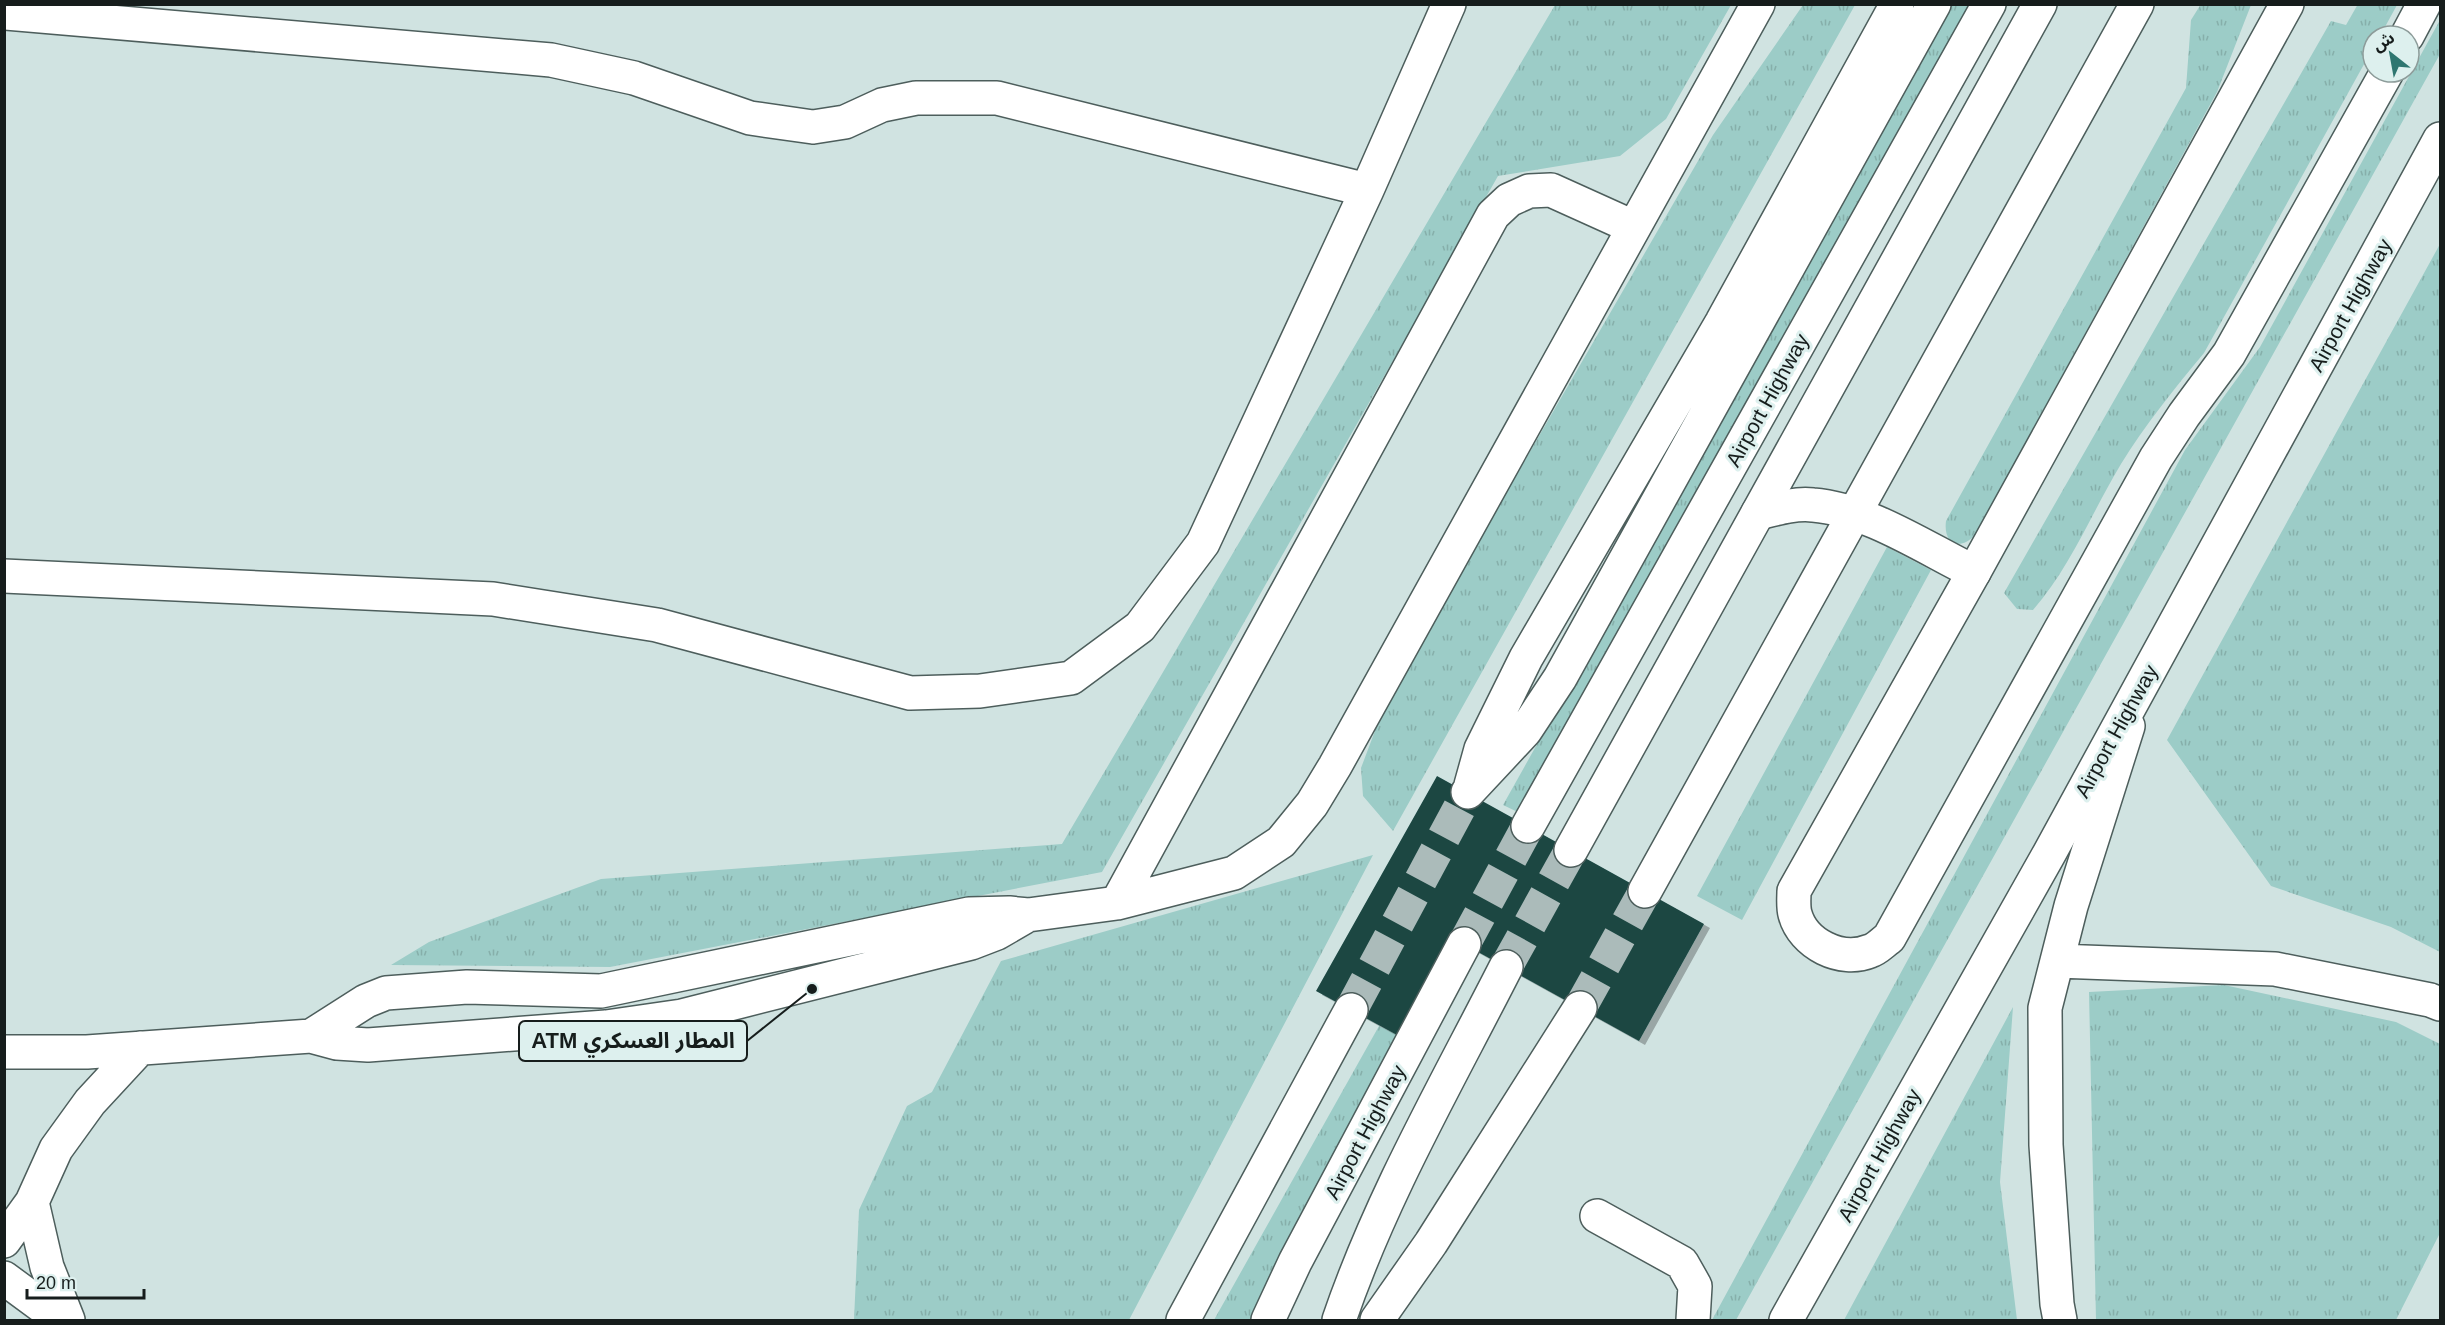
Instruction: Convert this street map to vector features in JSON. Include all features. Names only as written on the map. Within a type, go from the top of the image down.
[{"type":"main road","points":[[4,576],[493,599],[657,625],[910,693],[980,691],[1071,678],[1140,627],[1203,543],[1367,190],[1449,4]]},
{"type":"main road","points":[[311,1036],[366,1001],[386,993],[467,987],[601,991],[969,914],[1028,915],[1117,903],[1234,873],[1281,842],[1312,804],[1758,4]]},
{"type":"main road","points":[[1897,4],[1722,322],[1526,658],[1481,749],[1468,792],[1525,731],[1560,678],[1934,4]]},
{"type":"main road","name":"Airport Highway","points":[[1528,826],[1989,4]]},
{"type":"main road","points":[[1571,850],[2040,4]]},
{"type":"main road","points":[[1645,891],[2138,4]]},
{"type":"main road","points":[[2287,4],[1974,573],[1794,891],[1795,914],[1806,935],[1824,949],[1847,955],[1870,951],[1889,938],[2156,458],[2229,354],[2380,84]]},
{"type":"main road","points":[[2413,24],[2424,4]]},
{"type":"main road","points":[[6,16],[551,60],[634,78],[750,118],[813,127],[845,122],[882,105],[915,98],[998,98],[1367,190]]},
{"type":"main road","name":"Airport Highway","points":[[1786,1320],[2049,854],[2440,139]]},
{"type":"main road","points":[[1117,903],[1493,214],[1509,200],[1529,191],[1551,190],[1633,227]]},
{"type":"main road","points":[[1758,513],[1785,507],[1811,505],[1855,512],[1974,573]]},
{"type":"main road","points":[[2060,1320],[2046,1146],[2045,1008],[2071,906],[2141,687]]},
{"type":"main road","points":[[4,1052],[87,1052],[311,1036],[352,1045],[606,1027],[682,1016],[971,943],[996,933],[1028,915]]},
{"type":"main road","name":"Airport Highway","points":[[1268,1320],[1295,1263],[1464,944]]},
{"type":"main road","points":[[2057,961],[2275,969],[2430,1000],[2440,1004]]},
{"type":"main road","points":[[1339,1320],[1357,1268],[1391,1192],[1506,967]]},
{"type":"main road","points":[[467,987],[467,1038]]},
{"type":"main road","points":[[1377,1320],[1431,1243],[1580,1008]]},
{"type":"main road","points":[[1183,1320],[1351,1010]]},
{"type":"main road","points":[[4,1241],[32,1202],[56,1149],[90,1102],[140,1048]]},
{"type":"main road","points":[[32,1202],[47,1267],[68,1320]]},
{"type":"main road","points":[[1597,1216],[1682,1263],[1695,1286],[1693,1320]]},
{"type":"main road","points":[[4,1278],[61,1320]]},
{"type":"green space","points":[[2201,4],[2251,5],[2217,92],[1975,535],[1963,543],[1953,543],[1947,535],[1946,521],[2186,88],[2191,20]]},
{"type":"green space","points":[[2358,4],[2397,5],[2387,24],[2361,24],[2361,70],[2204,353],[2160,407],[2130,450],[2046,594],[2033,610],[2017,609],[2004,593],[2331,21],[2346,25]]},
{"type":"green space","points":[[1555,5],[1731,5],[1666,119],[1620,156],[1498,176],[1102,872],[610,967],[391,965],[429,942],[601,879],[1062,844]]},
{"type":"green space","points":[[1803,5],[1855,5],[1393,831],[1363,796],[1361,768],[1387,699],[1713,135]]},
{"type":"green space","points":[[1951,5],[1974,5],[1524,815],[1503,805]]},
{"type":"green space","points":[[2440,20],[2440,54],[1736,1320],[1712,1320],[2185,450],[2260,347],[2405,84],[2421,84],[2421,55]]},
{"type":"green space","points":[[2440,244],[2440,952],[2391,927],[2271,886],[2167,740]]},
{"type":"green space","points":[[1887,547],[1931,570],[1742,920],[1697,896]]},
{"type":"green space","points":[[1373,855],[1129,1320],[854,1320],[859,1210],[907,1106],[932,1092],[1001,961]]},
{"type":"green space","points":[[2224,985],[2396,1022],[2440,1044],[2440,1233],[2396,1320],[2096,1320],[2089,992]]},
{"type":"green space","points":[[2013,1007],[2000,1182],[2017,1320],[1844,1320]]},
{"type":"green space","points":[[1379,1026],[1397,1035],[1250,1320],[1214,1320]]},
{"type":"building","points":[[1437,776],[1704,924],[1639,1041],[1451,937],[1397,1035],[1316,991]]},
{"type":"tunnel","points":[[1351,1010],[1468,792]]},
{"type":"tunnel","points":[[1464,944],[1528,826]]},
{"type":"tunnel","points":[[1506,967],[1571,850]]},
{"type":"tunnel","points":[[1580,1008],[1645,891]]},
{"type":"place","name":"ATM المطار العسكري","points":[[812,989]]}]
